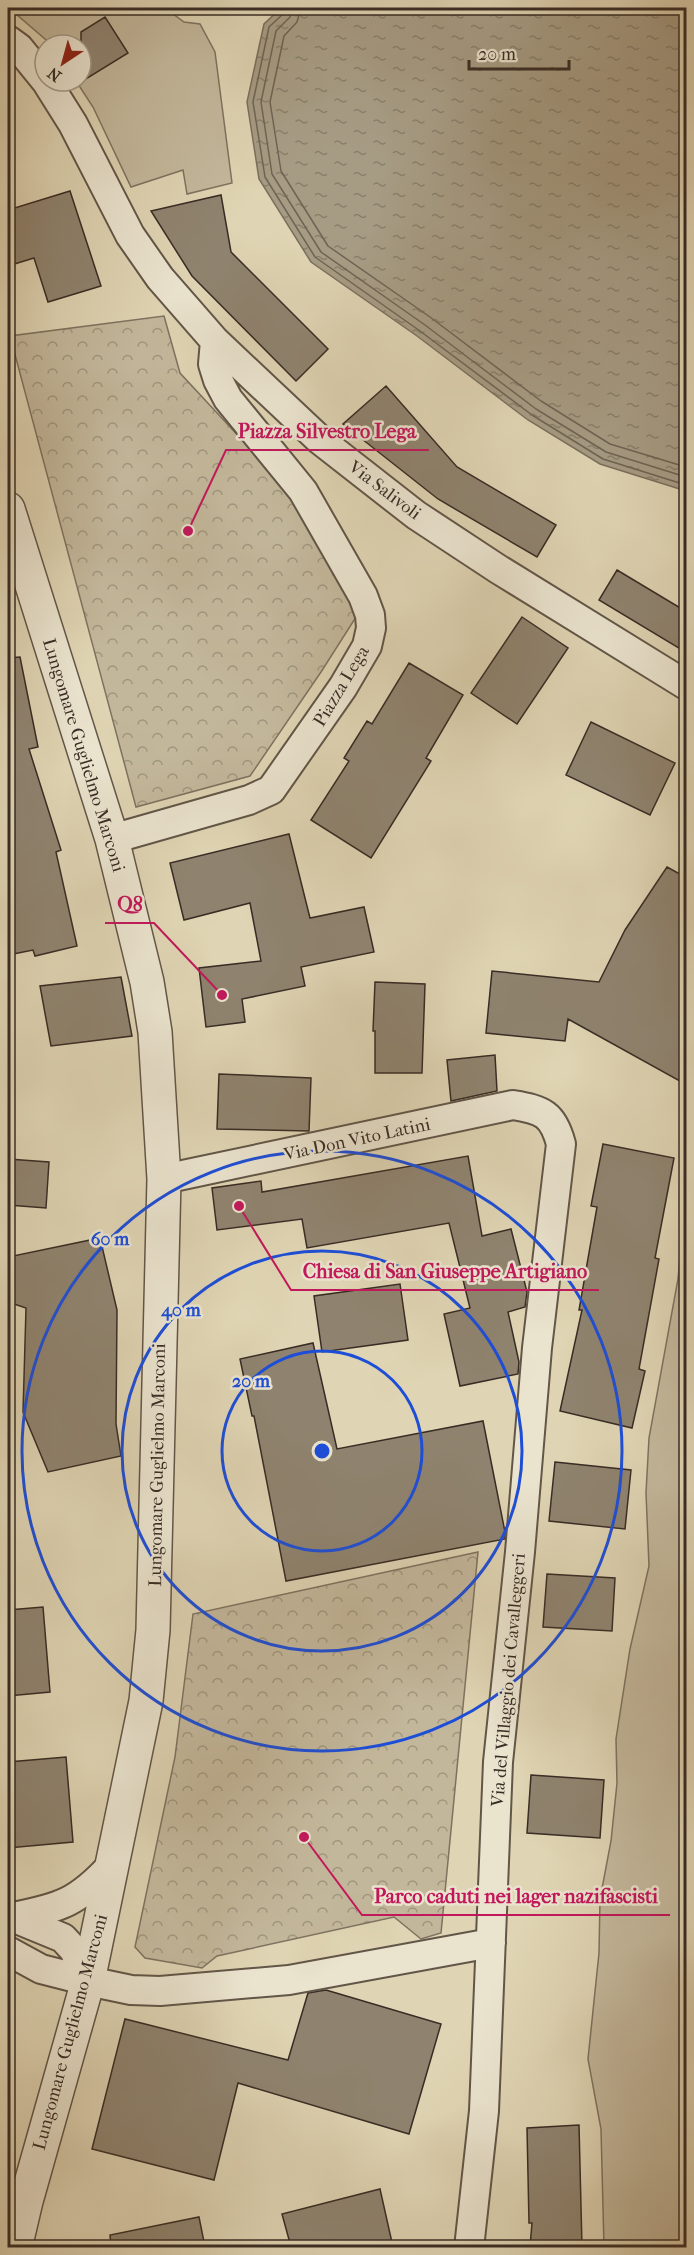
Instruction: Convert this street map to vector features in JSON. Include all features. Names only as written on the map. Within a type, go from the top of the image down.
[{"type":"street","name":"Via Salivoli","points":[[8,40],[19,48],[33,65]]},
{"type":"street","name":"Via Salivoli","points":[[54,93],[73,124],[130,235],[160,278],[215,341],[320,440],[416,514],[498,569],[687,685]]},
{"type":"street","name":"Piazza Lega","points":[[112,839],[249,800],[271,790],[344,687],[367,646],[371,628],[370,615],[363,596],[303,491],[228,399],[213,364],[215,341]]},
{"type":"street","name":"Lungomare Guglielmo Marconi","points":[[8,510],[112,839],[147,982],[155,1032],[164,1179],[153,1630],[146,1701],[88,1981],[26,2200],[15,2247]]},
{"type":"street","name":"Via Don Vito Latini","points":[[164,1179],[513,1105],[534,1108],[549,1116]]},
{"type":"street","name":"Via del Villaggio dei Cavalleggeri","points":[[469,2247],[484,2111],[498,1762],[520,1552],[537,1348],[561,1144],[557,1128],[549,1116]]},
{"type":"street","points":[[10,1916],[44,1911],[70,1901],[91,1888],[111,1866]]},
{"type":"street","points":[[10,1916],[63,1938],[74,1950],[88,1981]]},
{"type":"street","points":[[8,1951],[42,1969],[88,1981],[131,1990],[160,1990],[289,1980],[490,1943]]},
{"type":"green space","points":[[9,8],[165,8],[184,22],[200,24],[215,52],[232,183],[187,194],[183,170],[131,187],[93,107],[84,93],[93,93],[93,33],[38,33]]},
{"type":"green space","points":[[164,316],[180,373],[295,497],[358,614],[250,776],[136,807],[10,336]]},
{"type":"green space","points":[[686,1196],[686,2247],[604,2247],[601,2129],[588,2059],[599,1953],[600,1899],[611,1841],[617,1783],[616,1739],[630,1649],[649,1566],[646,1493],[649,1438],[678,1279]]},
{"type":"green space","points":[[478,1552],[441,1933],[421,1939],[394,1917],[217,1956],[202,1968],[145,1958],[135,1947],[175,1757],[193,1614]]},
{"type":"water","points":[[281,8],[686,8],[686,491],[600,464],[528,420],[417,336],[311,262],[259,179],[247,102],[264,24]]},
{"type":"building","points":[[105,17],[128,53],[93,75],[93,33],[81,32]]},
{"type":"building","points":[[70,191],[101,286],[48,302],[34,258],[8,266],[8,210]]},
{"type":"building","points":[[221,195],[231,252],[328,349],[296,381],[192,276],[151,211]]},
{"type":"building","points":[[386,386],[457,467],[556,525],[537,557],[438,499],[343,424]]},
{"type":"building","points":[[617,570],[687,612],[687,653],[599,600]]},
{"type":"building","points":[[522,617],[568,648],[517,724],[471,693]]},
{"type":"building","points":[[20,657],[38,747],[29,749],[61,850],[56,852],[77,946],[35,956],[33,950],[8,955],[8,658]]},
{"type":"building","points":[[409,663],[463,695],[426,758],[431,761],[371,858],[311,820],[349,761],[344,758],[367,721],[372,724]]},
{"type":"building","points":[[591,722],[675,763],[650,815],[566,775]]},
{"type":"building","points":[[289,834],[310,918],[364,907],[374,952],[301,967],[305,986],[242,999],[245,1022],[206,1027],[199,968],[261,961],[250,903],[184,920],[170,863]]},
{"type":"building","points":[[667,867],[687,878],[687,1085],[568,1019],[565,1041],[486,1033],[492,971],[599,982],[625,930]]},
{"type":"building","points":[[121,977],[132,1036],[51,1046],[40,986]]},
{"type":"building","points":[[375,982],[425,984],[422,1073],[375,1073],[375,1031],[373,1031]]},
{"type":"building","points":[[495,1055],[497,1091],[451,1101],[447,1060]]},
{"type":"building","points":[[219,1074],[311,1078],[309,1131],[217,1129]]},
{"type":"building","points":[[603,1144],[674,1158],[655,1258],[659,1259],[639,1369],[645,1371],[632,1428],[560,1411],[582,1310],[579,1310],[597,1207],[591,1206]]},
{"type":"building","points":[[468,1156],[482,1236],[511,1229],[527,1292],[525,1307],[508,1312],[519,1362],[518,1374],[460,1386],[444,1314],[470,1308],[449,1223],[307,1248],[302,1219],[217,1230],[212,1188],[261,1181],[262,1192]]},
{"type":"building","points":[[8,1159],[49,1162],[46,1208],[8,1205]]},
{"type":"building","points":[[100,1238],[117,1310],[116,1424],[121,1456],[48,1472],[23,1412],[26,1308],[8,1302],[8,1257]]},
{"type":"building","points":[[400,1284],[408,1340],[322,1352],[314,1296]]},
{"type":"building","points":[[313,1343],[337,1449],[483,1421],[505,1539],[286,1581],[254,1416],[252,1416],[240,1359]]},
{"type":"building","points":[[555,1462],[631,1470],[625,1529],[549,1521]]},
{"type":"building","points":[[547,1574],[615,1578],[612,1631],[543,1627]]},
{"type":"building","points":[[43,1607],[50,1692],[8,1696],[8,1610]]},
{"type":"building","points":[[66,1757],[73,1842],[8,1848],[8,1762]]},
{"type":"building","points":[[531,1775],[604,1780],[600,1838],[527,1833]]},
{"type":"building","points":[[326,1990],[441,2024],[409,2134],[238,2083],[214,2180],[92,2149],[125,2019],[288,2060],[308,1993]]},
{"type":"building","points":[[579,2125],[582,2247],[530,2247],[532,2223],[529,2223],[527,2128]]},
{"type":"building","points":[[380,2189],[393,2247],[291,2247],[282,2214]]},
{"type":"building","points":[[199,2217],[205,2247],[111,2247],[110,2235]]},
{"type":"place","name":"Piazza Silvestro Lega","points":[[188,531]]},
{"type":"place","name":"Q8","points":[[222,995]]},
{"type":"place","name":"Chiesa di San Giuseppe Artigiano","points":[[239,1206]]},
{"type":"place","name":"Parco caduti nei lager nazifascisti","points":[[304,1837]]}]
